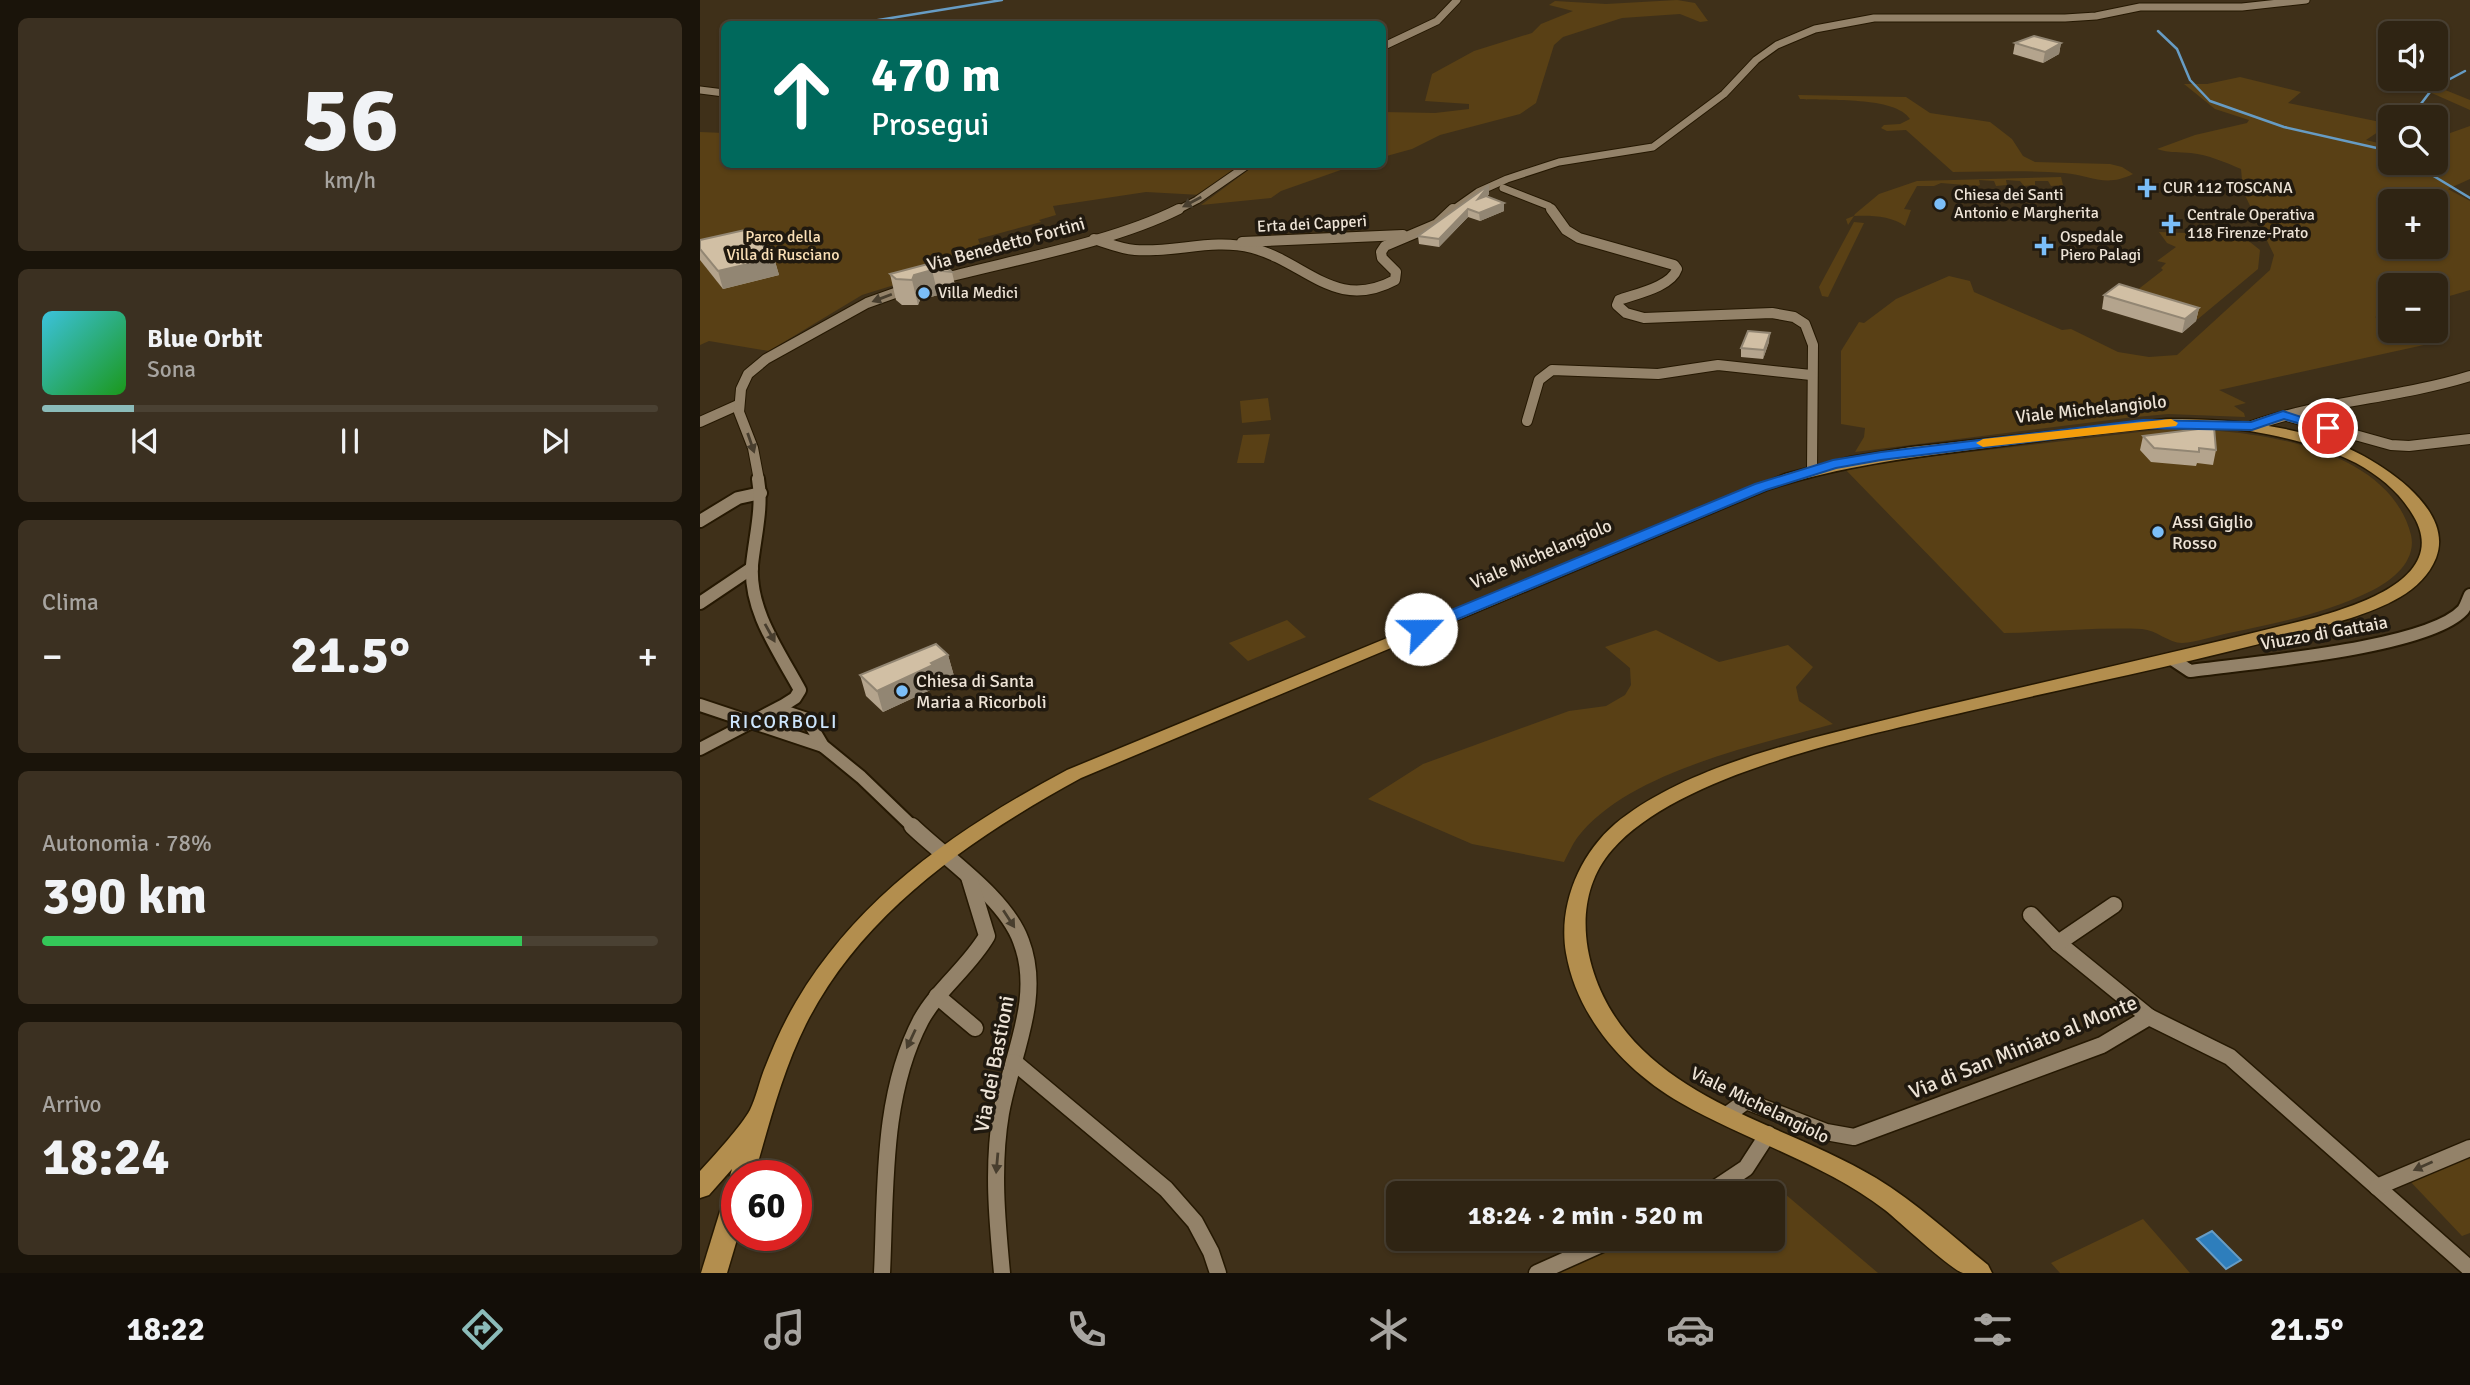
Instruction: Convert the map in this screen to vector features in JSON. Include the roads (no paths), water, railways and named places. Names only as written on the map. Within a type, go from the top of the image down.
[{"type":"main road","name":"Viale Michelangiolo","points":[[762,1109],[793,1028],[820,982],[874,916],[942,855],[992,820],[1074,774],[1760,487],[1812,469],[1881,456],[2143,424],[2252,426],[2295,435],[2358,458],[2389,477],[2415,504],[2431,539],[2428,555],[2415,577],[2398,590],[2364,608],[2172,659],[1758,761],[1679,792],[1634,819],[1604,846],[1586,878],[1574,932],[1578,967],[1590,997],[1615,1037],[1681,1093],[1866,1184],[1893,1202],[1979,1273]]},
{"type":"main road","points":[[747,1160],[762,1109]]},
{"type":"main road","points":[[700,1188],[722,1164],[762,1109]]},
{"type":"main road","points":[[714,1273],[721,1249]]},
{"type":"street","points":[[1386,45],[1437,21],[1457,0]]},
{"type":"street","points":[[1094,239],[1124,249],[1141,251],[1218,243],[1258,250],[1329,287],[1366,292],[1385,287],[1395,280],[1396,272],[1382,258],[1381,252],[1390,244],[1437,224],[1456,206],[1478,192],[1559,162],[1654,147],[1724,94],[1756,60],[1777,45],[1815,29],[1874,18],[1983,16],[2065,19],[2140,7],[2242,7],[2306,0]]},
{"type":"street","points":[[700,90],[721,93]]},
{"type":"street","name":"Via Benedetto Fortini","points":[[738,405],[744,382],[759,364],[883,296],[1094,239],[1163,216],[1192,203],[1243,168]]},
{"type":"street","points":[[1503,188],[1549,206],[1566,230],[1579,238],[1674,265],[1677,269],[1671,279],[1619,300],[1617,305],[1626,313],[1644,318],[1759,312],[1791,316],[1807,325],[1811,330],[1812,469]]},
{"type":"street","name":"Erta dei Capperi","points":[[1218,243],[1304,237],[1407,236]]},
{"type":"street","points":[[1527,421],[1539,380],[1552,370],[1658,374],[1718,365],[1811,374]]},
{"type":"street","points":[[2252,426],[2283,415],[2437,386],[2470,376]]},
{"type":"street","points":[[700,422],[738,405],[759,472],[761,493],[752,568],[754,597],[760,616],[800,690],[795,698],[768,714],[700,749]]},
{"type":"street","points":[[2283,415],[2391,445],[2409,446],[2470,439]]},
{"type":"street","points":[[700,521],[738,498],[761,493]]},
{"type":"street","points":[[700,603],[752,568]]},
{"type":"street","name":"Viuzzo di Gattaia","points":[[2172,659],[2190,671],[2370,647],[2444,624],[2464,609],[2470,595]]},
{"type":"street","points":[[700,705],[823,746]]},
{"type":"street","points":[[768,714],[789,713],[805,718],[823,746]]},
{"type":"street","name":"Via dei Bastioni","points":[[823,746],[861,777],[942,855],[997,901],[1021,939],[1029,970],[1029,1004],[1001,1114],[995,1188],[995,1218],[1002,1273]]},
{"type":"street","points":[[882,1273],[890,1155],[903,1057],[937,996],[987,936],[969,877]]},
{"type":"street","points":[[2058,943],[2114,905]]},
{"type":"street","points":[[2031,915],[2058,943],[2149,1017]]},
{"type":"street","points":[[937,996],[975,1028]]},
{"type":"street","name":"Via di San Miniato al Monte","points":[[1727,1115],[1746,1101],[1755,1102],[1768,1105],[1838,1137],[1854,1138],[2102,1045],[2149,1017],[2230,1057],[2377,1187]]},
{"type":"street","points":[[1014,1062],[1166,1189],[1195,1222],[1211,1251],[1217,1273]]},
{"type":"street","points":[[1726,1181],[1746,1168],[1768,1135]]},
{"type":"street","points":[[2470,1148],[2377,1187],[2470,1269]]},
{"type":"street","points":[[1537,1273],[1586,1251]]},
{"type":"water","points":[[2212,1231],[2241,1260],[2226,1269],[2197,1239]]},
{"type":"waterway","points":[[872,21],[1002,0]]},
{"type":"waterway","points":[[2158,31],[2177,49],[2190,80],[2210,101],[2284,127],[2378,148]]},
{"type":"waterway","points":[[2420,105],[2433,88],[2465,71]]},
{"type":"waterway","points":[[2432,175],[2470,198]]},
{"type":"place","name":"CUR 112 TOSCANA","points":[[2147,188]]},
{"type":"place","name":"Chiesa dei Santi Antonio e Margherita","points":[[1940,204]]},
{"type":"place","name":"Centrale Operativa 118 Firenze-Prato","points":[[2171,224]]},
{"type":"place","name":"Ospedale Piero Palagi","points":[[2044,246]]},
{"type":"place","name":"Villa Medici","points":[[924,293]]},
{"type":"place","name":"Assi Giglio Rosso","points":[[2158,532]]},
{"type":"place","name":"Chiesa di Santa Maria a Ricorboli","points":[[902,691]]},
{"type":"district","name":"RICORBOLI","points":[[784,722]]},
{"type":"park label","name":"Parco della Villa di Rusciano","points":[[783,246]]}]
